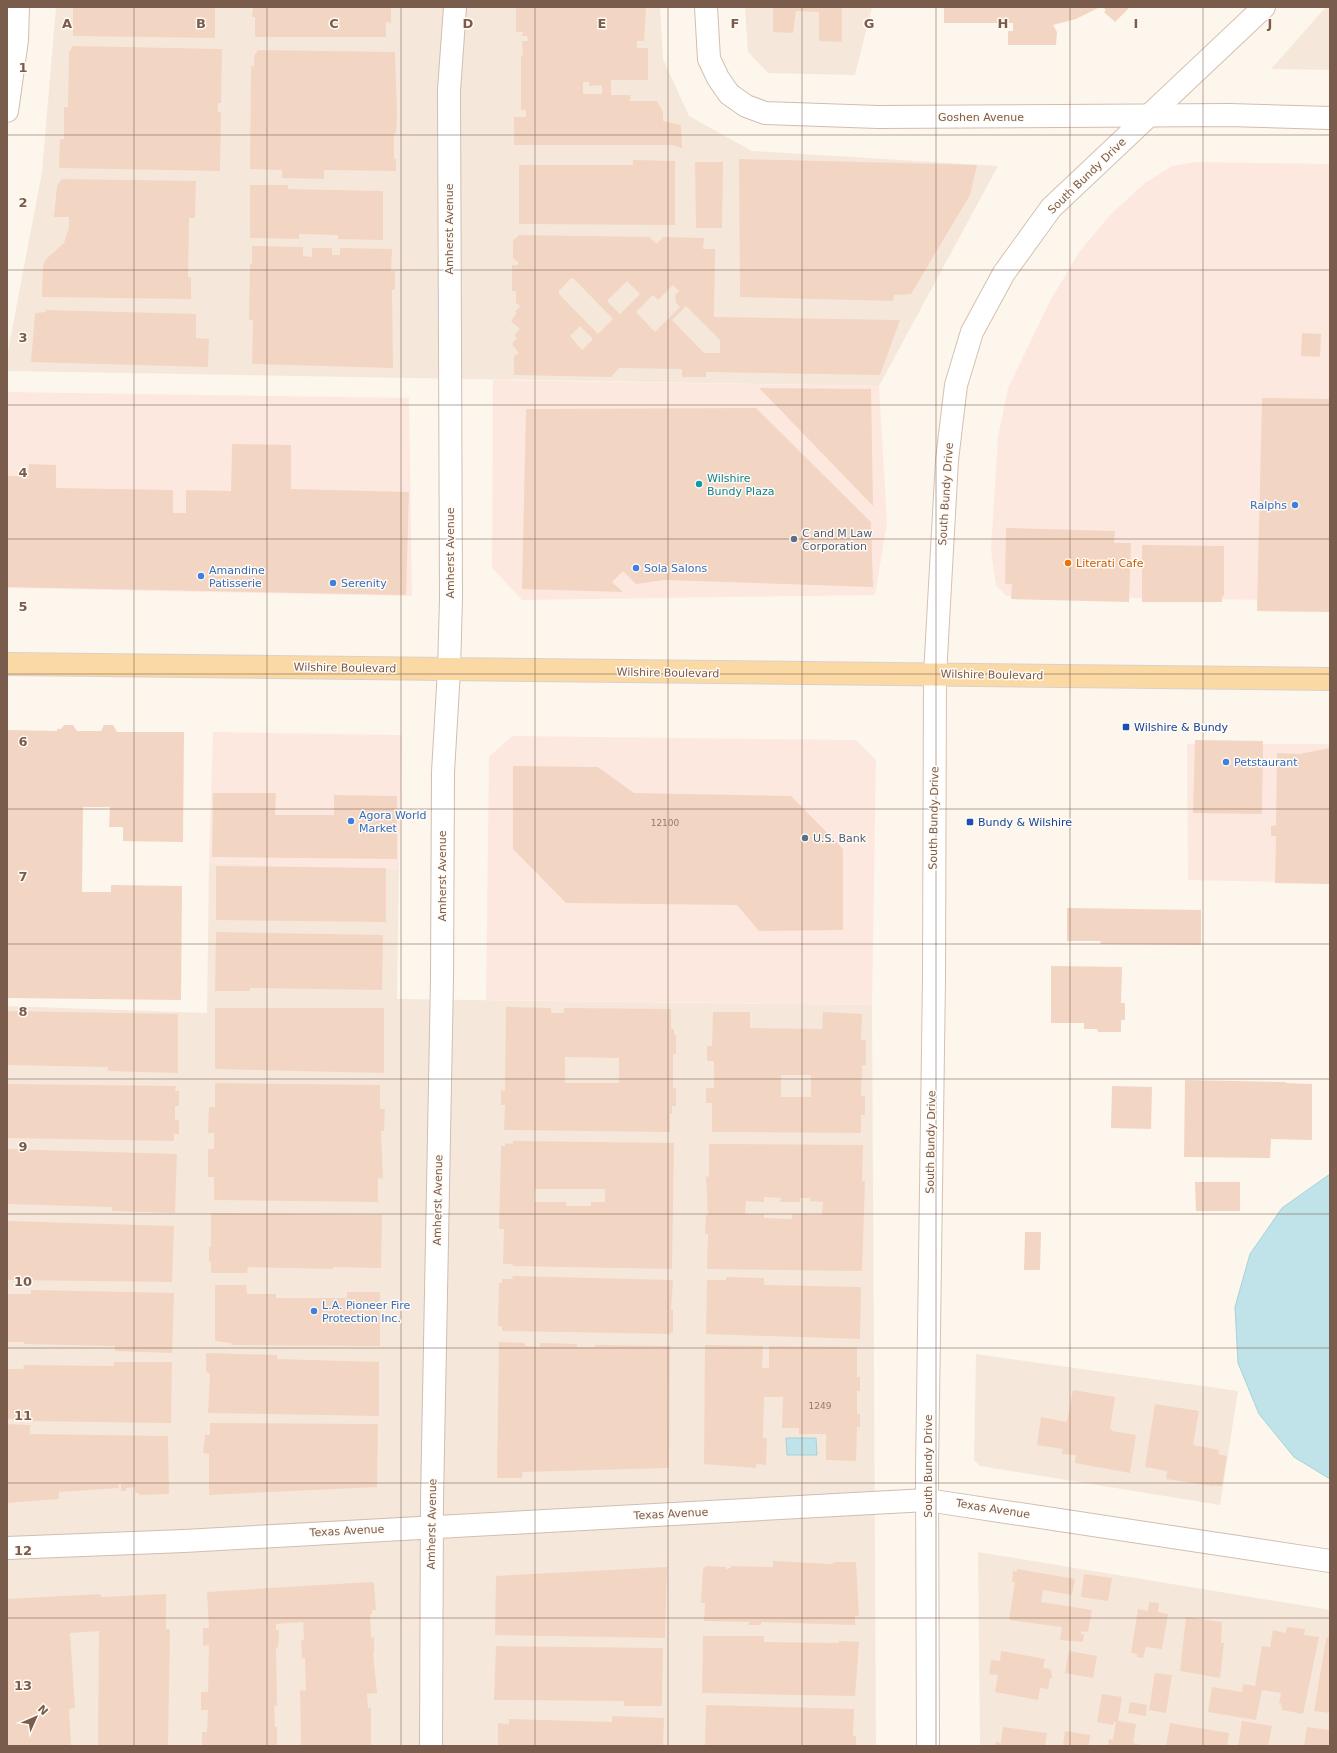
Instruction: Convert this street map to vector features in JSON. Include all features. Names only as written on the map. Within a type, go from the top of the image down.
[{"type":"main road","name":"Wilshire Boulevard","points":[[7,664],[1330,679]]},
{"type":"street","points":[[7,111],[17,40],[18,7]]},
{"type":"street","name":"Amherst Avenue","points":[[431,1746],[432,1526],[442,987],[443,772],[449,670],[451,599],[449,90],[455,7]]},
{"type":"street","name":"Goshen Avenue","points":[[706,7],[709,59],[718,78],[729,94],[746,106],[765,113],[878,117],[1147,117],[1229,115],[1330,118]]},
{"type":"street","name":"South Bundy Drive","points":[[928,1746],[927,1500],[936,675],[947,460],[956,385],[972,332],[1004,273],[1051,208],[1264,7]]},
{"type":"street","name":"Texas Avenue","points":[[7,1548],[192,1540],[927,1500],[1330,1561]]},
{"type":"shaded area","points":[[56,7],[660,7],[663,59],[689,116],[752,151],[998,166],[879,386],[7,371],[7,356],[42,172]]},
{"type":"shaded area","points":[[745,7],[872,7],[855,75],[768,73],[748,52]]},
{"type":"shaded area","points":[[1326,7],[1330,7],[1330,70],[1271,69]]},
{"type":"shaded area","points":[[1196,162],[1330,164],[1330,601],[1006,596],[996,585],[991,550],[998,437],[1008,388],[1050,301],[1080,251],[1111,214],[1145,183],[1172,166]]},
{"type":"shaded area","points":[[493,380],[879,386],[887,523],[875,595],[522,600],[492,568]]},
{"type":"shaded area","points":[[7,392],[409,398],[412,596],[7,588]]},
{"type":"shaded area","points":[[213,732],[402,735],[399,869],[209,863]]},
{"type":"shaded area","points":[[512,736],[856,740],[876,760],[872,1005],[486,1000],[489,757]]},
{"type":"shaded area","points":[[1187,744],[1330,744],[1330,883],[1188,880]]},
{"type":"shaded area","points":[[209,863],[399,869],[397,999],[872,1005],[876,1746],[7,1746],[7,1006],[207,1013]]},
{"type":"shaded area","points":[[976,1354],[1238,1391],[1220,1505],[980,1466],[974,1460]]},
{"type":"shaded area","points":[[978,1552],[1330,1610],[1330,1746],[980,1746]]},
{"type":"water","points":[[1330,1174],[1330,1479],[1294,1457],[1259,1414],[1238,1363],[1235,1307],[1250,1254],[1282,1208]]},
{"type":"water","points":[[786,1438],[816,1438],[817,1455],[787,1455]]},
{"type":"building","points":[[73,7],[215,7],[215,38],[73,36]]},
{"type":"building","points":[[253,7],[391,7],[391,23],[386,22],[386,37],[255,37],[255,17],[252,17]]},
{"type":"building","points":[[516,7],[646,7],[644,41],[637,41],[637,48],[648,48],[648,80],[611,80],[611,95],[631,95],[629,101],[657,101],[663,112],[663,121],[681,125],[682,148],[672,145],[514,145],[514,117],[526,117],[526,110],[521,110],[521,56],[523,56],[522,41],[528,41],[527,36],[522,36],[523,32],[516,32]],"holes":[[[583,82],[589,82],[589,86],[602,85],[602,94],[583,94]]]},
{"type":"building","points":[[773,7],[842,7],[842,42],[819,41],[819,12],[796,11],[793,33],[773,32]]},
{"type":"building","points":[[944,7],[1100,7],[1076,19],[1053,25],[1057,32],[1056,45],[1008,45],[1008,31],[1013,31],[1013,23],[944,23]]},
{"type":"building","points":[[1103,7],[1130,7],[1115,22],[1104,12],[1106,10]]},
{"type":"building","points":[[73,46],[222,49],[221,103],[218,103],[218,112],[221,112],[220,171],[59,168],[60,139],[64,139],[64,107],[68,107],[69,53]]},
{"type":"building","points":[[258,50],[395,52],[397,115],[396,133],[394,134],[394,159],[396,159],[396,171],[324,170],[324,179],[282,178],[282,170],[250,169],[251,66],[254,66],[254,56]]},
{"type":"building","points":[[739,159],[977,165],[970,195],[911,294],[894,295],[893,301],[740,297]]},
{"type":"building","points":[[633,160],[675,161],[675,225],[519,224],[519,165],[633,165]]},
{"type":"building","points":[[695,162],[723,162],[722,228],[696,228]]},
{"type":"building","points":[[62,179],[196,181],[195,218],[189,218],[188,277],[191,277],[191,299],[42,297],[43,266],[46,259],[64,243],[69,228],[69,217],[54,217],[57,186]]},
{"type":"building","points":[[250,185],[288,185],[288,189],[383,191],[383,240],[338,239],[338,235],[299,234],[299,239],[250,238]]},
{"type":"building","points":[[519,235],[649,237],[657,244],[663,237],[704,238],[703,249],[715,249],[714,317],[900,320],[880,375],[706,372],[706,377],[682,377],[682,369],[619,368],[611,377],[514,375],[514,356],[519,353],[512,344],[517,338],[514,336],[520,329],[511,321],[517,313],[515,312],[520,306],[516,303],[516,291],[512,291],[512,265],[517,265],[519,263],[513,258],[513,241]],"holes":[[[571,278],[574,279],[613,319],[598,334],[559,294],[559,291]],[[627,281],[640,294],[620,314],[607,301]],[[673,285],[679,291],[675,295],[676,303],[680,307],[655,332],[636,312],[653,295],[658,300]],[[686,306],[720,340],[720,353],[704,353],[672,320]],[[580,326],[593,339],[582,350],[570,336]]]},
{"type":"building","points":[[252,246],[303,247],[303,256],[312,257],[312,248],[332,248],[332,255],[340,255],[340,248],[392,249],[391,271],[395,271],[395,290],[392,290],[393,368],[252,364],[253,320],[249,320],[250,264],[252,264]]},
{"type":"building","points":[[46,310],[196,314],[196,338],[209,339],[208,367],[31,362],[35,313],[46,312]]},
{"type":"building","points":[[1302,333],[1321,334],[1320,357],[1301,356]]},
{"type":"building","points":[[759,388],[871,389],[873,506]]},
{"type":"building","name":"Ralphs","points":[[1262,398],[1330,399],[1330,612],[1257,611]]},
{"type":"building","name":"Wilshire Bundy Plaza","points":[[756,408],[871,522],[873,587],[664,580],[636,584],[623,571],[612,582],[623,592],[522,589],[526,409]]},
{"type":"building","points":[[232,444],[291,445],[291,489],[409,492],[406,595],[7,587],[7,476],[28,476],[29,464],[56,465],[56,488],[173,490],[173,513],[186,513],[186,490],[231,491]]},
{"type":"building","name":"Literati Cafe","points":[[1006,528],[1115,531],[1114,543],[1131,543],[1129,602],[1011,599],[1012,584],[1005,584]]},
{"type":"building","points":[[1142,545],[1224,546],[1224,596],[1222,596],[1222,602],[1142,602]]},
{"type":"building","points":[[64,725],[73,725],[77,731],[101,731],[104,725],[113,725],[117,732],[184,732],[183,842],[123,841],[123,827],[109,827],[110,807],[83,807],[82,892],[111,892],[111,885],[182,886],[181,1000],[7,998],[7,730],[57,731],[57,729],[61,729]]},
{"type":"building","points":[[1195,740],[1263,741],[1262,814],[1193,813]]},
{"type":"building","points":[[1330,748],[1330,884],[1275,883],[1276,836],[1271,836],[1271,826],[1276,825],[1277,753],[1299,754]]},
{"type":"building","points":[[513,766],[598,767],[634,793],[791,796],[843,849],[843,930],[759,931],[737,905],[566,903],[513,849]]},
{"type":"building","points":[[213,793],[276,793],[275,815],[334,815],[334,795],[397,796],[397,859],[212,857]]},
{"type":"building","points":[[216,866],[386,868],[386,922],[216,920]]},
{"type":"building","points":[[1067,908],[1201,910],[1201,945],[1100,944],[1101,941],[1067,941]]},
{"type":"building","points":[[216,932],[383,935],[382,990],[250,988],[250,991],[215,991]]},
{"type":"building","points":[[1051,966],[1122,967],[1121,1003],[1125,1003],[1125,1020],[1121,1020],[1121,1032],[1098,1032],[1097,1029],[1084,1029],[1084,1023],[1051,1023]]},
{"type":"building","points":[[506,1007],[551,1008],[551,1013],[564,1013],[564,1008],[671,1009],[671,1029],[674,1029],[674,1035],[676,1035],[676,1054],[673,1054],[673,1088],[676,1088],[676,1106],[672,1106],[672,1114],[670,1113],[670,1132],[504,1130],[505,1105],[501,1105],[501,1090],[505,1091]],"holes":[[[565,1057],[619,1058],[619,1083],[565,1083]]]},
{"type":"building","points":[[215,1008],[384,1008],[384,1073],[215,1069]]},
{"type":"building","points":[[8,1011],[178,1014],[178,1073],[108,1071],[108,1067],[7,1065]]},
{"type":"building","points":[[713,1012],[750,1012],[750,1028],[822,1029],[823,1012],[862,1014],[861,1040],[866,1040],[866,1065],[862,1065],[861,1096],[865,1096],[865,1115],[861,1115],[861,1133],[712,1132],[712,1103],[706,1103],[706,1088],[714,1088],[714,1061],[707,1061],[707,1046],[712,1046]],"holes":[[[781,1075],[811,1075],[811,1097],[781,1097]]]},
{"type":"building","points":[[1185,1080],[1312,1084],[1312,1140],[1271,1139],[1270,1158],[1184,1157]]},
{"type":"building","points":[[215,1083],[380,1085],[380,1109],[385,1109],[384,1131],[381,1131],[383,1179],[378,1178],[378,1202],[214,1200],[214,1177],[208,1177],[208,1149],[214,1149],[214,1133],[208,1133],[209,1107],[215,1107]]},
{"type":"building","points":[[7,1084],[176,1086],[175,1091],[179,1091],[179,1106],[175,1106],[175,1120],[179,1120],[179,1134],[174,1134],[174,1141],[7,1138]]},
{"type":"building","points":[[1112,1086],[1152,1087],[1151,1129],[1111,1128]]},
{"type":"building","points":[[513,1141],[674,1143],[672,1269],[512,1266],[513,1264],[503,1264],[504,1229],[499,1229],[501,1146],[505,1146],[505,1143],[513,1144]],"holes":[[[535,1189],[605,1189],[605,1202],[591,1202],[591,1206],[566,1206],[566,1202],[534,1202]]]},
{"type":"building","points":[[709,1144],[863,1145],[862,1181],[865,1181],[862,1271],[707,1269],[708,1234],[705,1234],[706,1215],[708,1215],[706,1176],[709,1177]],"holes":[[[764,1197],[781,1198],[780,1202],[800,1202],[800,1198],[810,1198],[810,1201],[823,1202],[822,1215],[792,1214],[792,1219],[764,1218],[764,1214],[745,1214],[746,1201],[764,1202]]]},
{"type":"building","points":[[7,1149],[177,1154],[175,1213],[112,1211],[112,1207],[7,1204]]},
{"type":"building","points":[[1195,1182],[1240,1182],[1240,1211],[1196,1211]]},
{"type":"building","points":[[211,1213],[382,1215],[381,1268],[333,1267],[333,1269],[248,1267],[247,1273],[211,1273],[209,1247],[211,1247]]},
{"type":"building","points":[[7,1221],[174,1226],[172,1282],[7,1280]]},
{"type":"building","points":[[1025,1232],[1041,1232],[1040,1270],[1024,1270]]},
{"type":"building","points":[[512,1276],[673,1280],[671,1310],[673,1310],[673,1332],[671,1332],[671,1334],[502,1331],[502,1326],[498,1326],[499,1283],[502,1283],[502,1279],[513,1279]]},
{"type":"building","points":[[726,1277],[764,1278],[764,1285],[861,1287],[860,1339],[706,1334],[707,1280],[726,1280]]},
{"type":"building","points":[[215,1285],[246,1285],[247,1294],[276,1294],[276,1298],[347,1298],[347,1292],[380,1292],[380,1346],[231,1345],[231,1343],[215,1341]]},
{"type":"building","points":[[31,1290],[174,1293],[172,1353],[115,1351],[115,1346],[24,1344],[24,1342],[7,1342],[7,1294],[31,1294]]},
{"type":"building","points":[[499,1342],[525,1343],[525,1346],[540,1347],[540,1343],[577,1344],[577,1347],[595,1347],[595,1345],[670,1346],[669,1468],[522,1472],[522,1478],[497,1478]]},
{"type":"building","points":[[705,1345],[763,1346],[762,1368],[769,1368],[769,1346],[857,1347],[857,1377],[860,1377],[860,1391],[857,1391],[857,1414],[860,1414],[860,1427],[857,1427],[856,1461],[826,1460],[826,1434],[799,1434],[799,1428],[782,1428],[783,1397],[764,1397],[763,1438],[767,1438],[766,1465],[756,1464],[756,1468],[704,1464]]},
{"type":"building","points":[[206,1353],[277,1355],[277,1359],[379,1362],[379,1416],[208,1413],[210,1374],[206,1372]]},
{"type":"building","points":[[114,1362],[172,1362],[171,1423],[24,1421],[23,1419],[7,1419],[7,1369],[23,1369],[24,1365],[114,1366]]},
{"type":"building","points":[[1073,1390],[1115,1397],[1110,1429],[1113,1430],[1112,1431],[1136,1435],[1130,1473],[1075,1463],[1076,1455],[1062,1454],[1063,1449],[1037,1445],[1041,1417],[1067,1422]]},
{"type":"building","points":[[1155,1404],[1199,1411],[1193,1445],[1219,1450],[1218,1454],[1227,1456],[1222,1486],[1166,1479],[1167,1471],[1145,1467]]},
{"type":"building","points":[[210,1423],[378,1424],[377,1487],[209,1495],[209,1454],[203,1453],[205,1435],[210,1435]]},
{"type":"building","points":[[7,1424],[30,1425],[30,1434],[168,1436],[169,1494],[139,1495],[139,1493],[135,1493],[135,1487],[126,1488],[126,1491],[121,1491],[121,1484],[118,1484],[119,1488],[59,1492],[59,1499],[7,1503]]},
{"type":"building","points":[[773,1561],[832,1564],[834,1562],[856,1562],[859,1616],[855,1616],[855,1625],[761,1622],[761,1625],[748,1625],[749,1622],[704,1621],[705,1603],[701,1603],[703,1569],[706,1566],[726,1567],[726,1569],[731,1568],[731,1566],[773,1567]]},
{"type":"building","points":[[667,1567],[665,1638],[495,1635],[496,1576]]},
{"type":"building","points":[[1017,1569],[1075,1579],[1072,1595],[1043,1590],[1041,1602],[1092,1610],[1088,1632],[1081,1631],[1081,1634],[1084,1634],[1083,1642],[1060,1640],[1062,1627],[1009,1620],[1015,1582],[1012,1582],[1013,1571],[1017,1572]]},
{"type":"building","points":[[1084,1574],[1112,1578],[1108,1601],[1081,1597]]},
{"type":"building","points":[[370,1582],[374,1583],[376,1610],[372,1610],[372,1614],[370,1614],[371,1638],[374,1637],[373,1653],[377,1693],[367,1694],[368,1708],[371,1707],[371,1746],[301,1746],[300,1690],[306,1691],[305,1658],[302,1658],[301,1640],[304,1640],[303,1622],[276,1624],[276,1630],[279,1630],[278,1648],[276,1647],[277,1706],[274,1706],[275,1727],[277,1727],[277,1744],[274,1746],[202,1746],[202,1732],[207,1732],[208,1710],[201,1710],[201,1692],[208,1692],[209,1645],[203,1646],[203,1628],[209,1628],[207,1592]]},
{"type":"building","points":[[101,1594],[101,1597],[166,1594],[166,1629],[170,1629],[168,1746],[98,1746],[99,1631],[70,1633],[75,1708],[69,1709],[71,1746],[7,1746],[7,1599]]},
{"type":"building","points":[[1149,1602],[1159,1603],[1158,1612],[1168,1614],[1162,1649],[1146,1647],[1143,1658],[1137,1657],[1137,1654],[1131,1653],[1138,1609],[1148,1611]]},
{"type":"building","points":[[1186,1617],[1222,1622],[1221,1643],[1224,1643],[1220,1678],[1180,1671]]},
{"type":"building","points":[[1287,1627],[1305,1629],[1304,1635],[1319,1637],[1303,1714],[1282,1710],[1281,1703],[1279,1703],[1281,1693],[1262,1690],[1256,1720],[1208,1712],[1212,1687],[1242,1692],[1243,1684],[1255,1686],[1262,1646],[1270,1647],[1273,1630],[1286,1633]]},
{"type":"building","points":[[1330,1635],[1330,1713],[1314,1711],[1326,1639]]},
{"type":"building","points":[[703,1636],[764,1636],[764,1642],[859,1642],[855,1696],[702,1693]]},
{"type":"building","points":[[496,1646],[663,1648],[662,1706],[624,1706],[624,1701],[494,1700]]},
{"type":"building","points":[[1001,1651],[1045,1659],[1043,1668],[1051,1669],[1052,1679],[1050,1678],[1048,1689],[1040,1688],[1038,1700],[995,1692],[998,1675],[989,1674],[991,1660],[1000,1661]]},
{"type":"building","points":[[1069,1651],[1097,1656],[1093,1678],[1065,1673]]},
{"type":"building","points":[[1155,1673],[1172,1675],[1166,1713],[1149,1710]]},
{"type":"building","points":[[1102,1694],[1122,1697],[1118,1721],[1136,1724],[1133,1743],[1145,1746],[1108,1746],[1109,1739],[1113,1740],[1116,1722],[1114,1722],[1113,1725],[1097,1722]]},
{"type":"building","points":[[1130,1702],[1147,1705],[1146,1716],[1128,1713]]},
{"type":"building","points":[[706,1705],[854,1709],[853,1736],[856,1736],[856,1746],[705,1746]]},
{"type":"building","points":[[612,1716],[664,1718],[663,1746],[498,1746],[498,1723],[509,1724],[509,1719],[612,1722]]},
{"type":"building","points":[[1242,1721],[1272,1726],[1268,1746],[1238,1746]]},
{"type":"building","points":[[1170,1723],[1229,1733],[1227,1746],[1166,1746]]},
{"type":"building","points":[[1003,1727],[1047,1733],[1045,1746],[995,1746],[996,1742],[1001,1743]]},
{"type":"building","points":[[1307,1727],[1330,1730],[1330,1746],[1304,1746]]},
{"type":"building","points":[[1065,1731],[1090,1735],[1089,1746],[1063,1746]]},
{"type":"place","name":"Wilshire Bundy Plaza","points":[[699,484]]},
{"type":"place","name":"Ralphs","points":[[1295,505]]},
{"type":"place","name":"C and M Law Corporation","points":[[794,539]]},
{"type":"place","name":"Literati Cafe","points":[[1068,563]]},
{"type":"place","name":"Sola Salons","points":[[636,568]]},
{"type":"place","name":"Amandine Patisserie","points":[[201,576]]},
{"type":"place","name":"Serenity","points":[[333,583]]},
{"type":"place","name":"Wilshire & Bundy","points":[[1126,727]]},
{"type":"place","name":"Petstaurant","points":[[1226,762]]},
{"type":"place","name":"Agora World Market","points":[[351,821]]},
{"type":"place","name":"Bundy & Wilshire","points":[[970,822]]},
{"type":"place","name":"U.S. Bank","points":[[805,838]]},
{"type":"place","name":"L.A. Pioneer Fire Protection Inc.","points":[[314,1311]]}]
